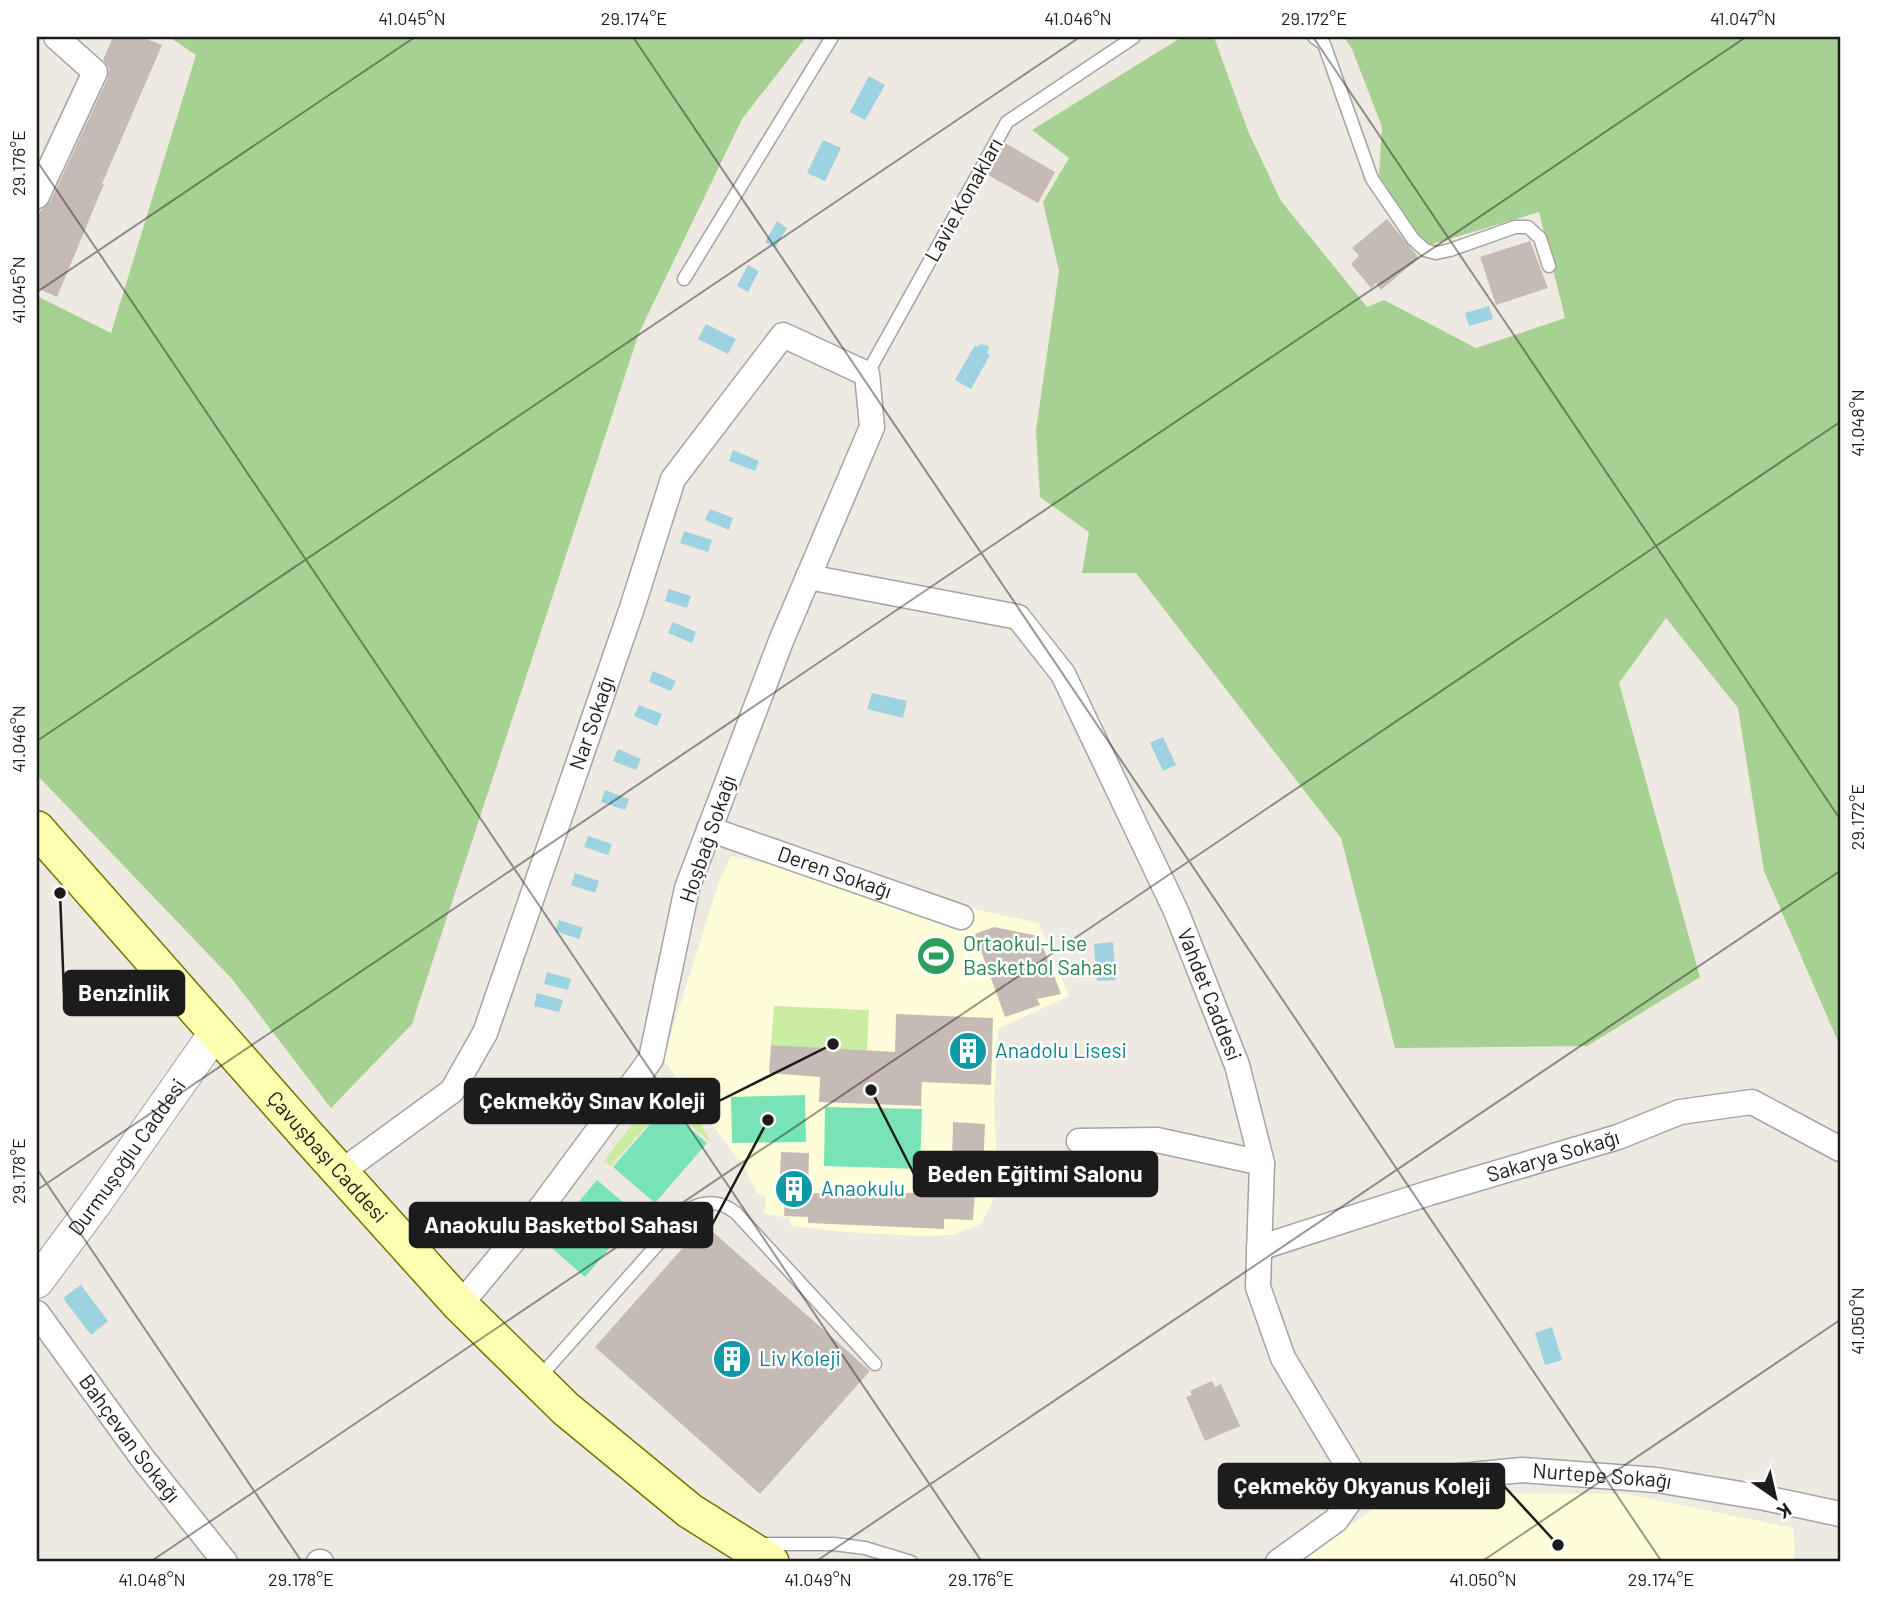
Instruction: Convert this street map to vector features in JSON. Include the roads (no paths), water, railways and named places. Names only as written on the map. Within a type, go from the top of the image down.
[{"type":"main road","name":"Çavuşbaşı Caddesi","points":[[37,829],[215,1033],[460,1305],[566,1409],[691,1511],[758,1553]]},
{"type":"street","points":[[37,196],[95,72],[56,37]]},
{"type":"street","name":"Nar Sokağı","points":[[341,1172],[452,1091],[485,1033],[628,621],[673,479],[783,335],[867,374]]},
{"type":"street","name":"Hoşbağ Sokağı","points":[[460,1305],[543,1205],[651,1059],[687,888],[781,641],[872,427],[867,374]]},
{"type":"street","name":"Vahdet Caddesi","points":[[808,577],[1018,617],[1063,674],[1176,911],[1237,1065],[1262,1163],[1258,1287],[1283,1358],[1360,1486]]},
{"type":"street","name":"Deren Sokağı","points":[[709,829],[961,917]]},
{"type":"street","name":"Durmuşoğlu Caddesi","points":[[37,1282],[215,1033]]},
{"type":"street","name":"Sakarya Sokağı","points":[[1259,1248],[1429,1193],[1618,1137],[1680,1112],[1752,1102],[1840,1149]]},
{"type":"street","points":[[1079,1141],[1157,1140],[1262,1163]]},
{"type":"street","name":"Bahçevan Sokağı","points":[[37,1313],[143,1459],[225,1562]]},
{"type":"street","name":"Nurtepe Sokağı","points":[[1360,1486],[1522,1470],[1657,1480],[1840,1514]]},
{"type":"street","points":[[1278,1562],[1336,1520],[1360,1486]]},
{"type":"lane","points":[[684,279],[832,37]]},
{"type":"lane","name":"Lavie Konakları","points":[[867,374],[1007,122],[1134,37]]},
{"type":"lane","points":[[1314,37],[1324,44],[1373,180],[1413,239],[1425,250],[1436,253],[1515,228],[1528,227],[1540,238],[1549,266]]},
{"type":"lane","points":[[537,1380],[688,1209],[710,1202],[728,1207],[736,1213],[875,1364]]},
{"type":"lane","points":[[758,1553],[834,1544],[855,1546],[911,1562]]},
{"type":"water","points":[[869,76],[885,85],[865,120],[850,112]]},
{"type":"water","points":[[823,140],[841,148],[825,181],[807,173]]},
{"type":"water","points":[[777,221],[787,228],[775,248],[765,242]]},
{"type":"water","points":[[748,265],[759,271],[748,292],[737,286]]},
{"type":"water","points":[[1489,306],[1493,319],[1469,326],[1465,313]]},
{"type":"water","points":[[706,324],[736,339],[728,354],[698,339]]},
{"type":"water","points":[[981,344],[988,346],[987,353],[990,355],[971,389],[955,380],[975,345],[977,347]]},
{"type":"water","points":[[733,450],[759,461],[755,471],[729,461]]},
{"type":"water","points":[[710,509],[733,518],[729,530],[705,520]]},
{"type":"water","points":[[684,531],[712,540],[708,552],[680,543]]},
{"type":"water","points":[[669,589],[691,596],[687,608],[665,601]]},
{"type":"water","points":[[673,622],[696,632],[692,643],[668,633]]},
{"type":"water","points":[[653,671],[676,681],[671,691],[649,682]]},
{"type":"water","points":[[872,693],[907,701],[903,718],[867,709]]},
{"type":"water","points":[[639,705],[662,714],[657,726],[634,716]]},
{"type":"water","points":[[1163,737],[1176,765],[1163,771],[1150,743]]},
{"type":"water","points":[[618,749],[641,759],[636,770],[613,761]]},
{"type":"water","points":[[605,790],[629,799],[625,810],[601,802]]},
{"type":"water","points":[[588,836],[612,844],[608,855],[584,847]]},
{"type":"water","points":[[575,873],[599,881],[595,893],[571,885]]},
{"type":"water","points":[[559,920],[583,928],[579,939],[555,931]]},
{"type":"water","points":[[1113,942],[1116,980],[1097,981],[1094,944]]},
{"type":"water","points":[[547,972],[571,979],[568,990],[544,984]]},
{"type":"water","points":[[537,993],[563,1000],[559,1012],[534,1006]]},
{"type":"water","points":[[81,1285],[108,1321],[91,1335],[63,1298]]},
{"type":"water","points":[[1552,1327],[1562,1360],[1545,1365],[1535,1333]]},
{"type":"place","name":"Benzinlik","points":[[60,893]]},
{"type":"place","name":"Ortaokul-Lise Basketbol Sahası","points":[[936,956]]},
{"type":"place","name":"Çekmeköy Sınav Koleji","points":[[833,1044]]},
{"type":"place","name":"Anadolu Lisesi","points":[[968,1051]]},
{"type":"place","name":"Beden Eğitimi Salonu","points":[[871,1090]]},
{"type":"place","name":"Anaokulu Basketbol Sahası","points":[[768,1120]]},
{"type":"place","name":"Anaokulu","points":[[794,1189]]},
{"type":"place","name":"Liv Koleji","points":[[732,1359]]},
{"type":"place","name":"Çekmeköy Okyanus Koleji","points":[[1558,1545]]}]
